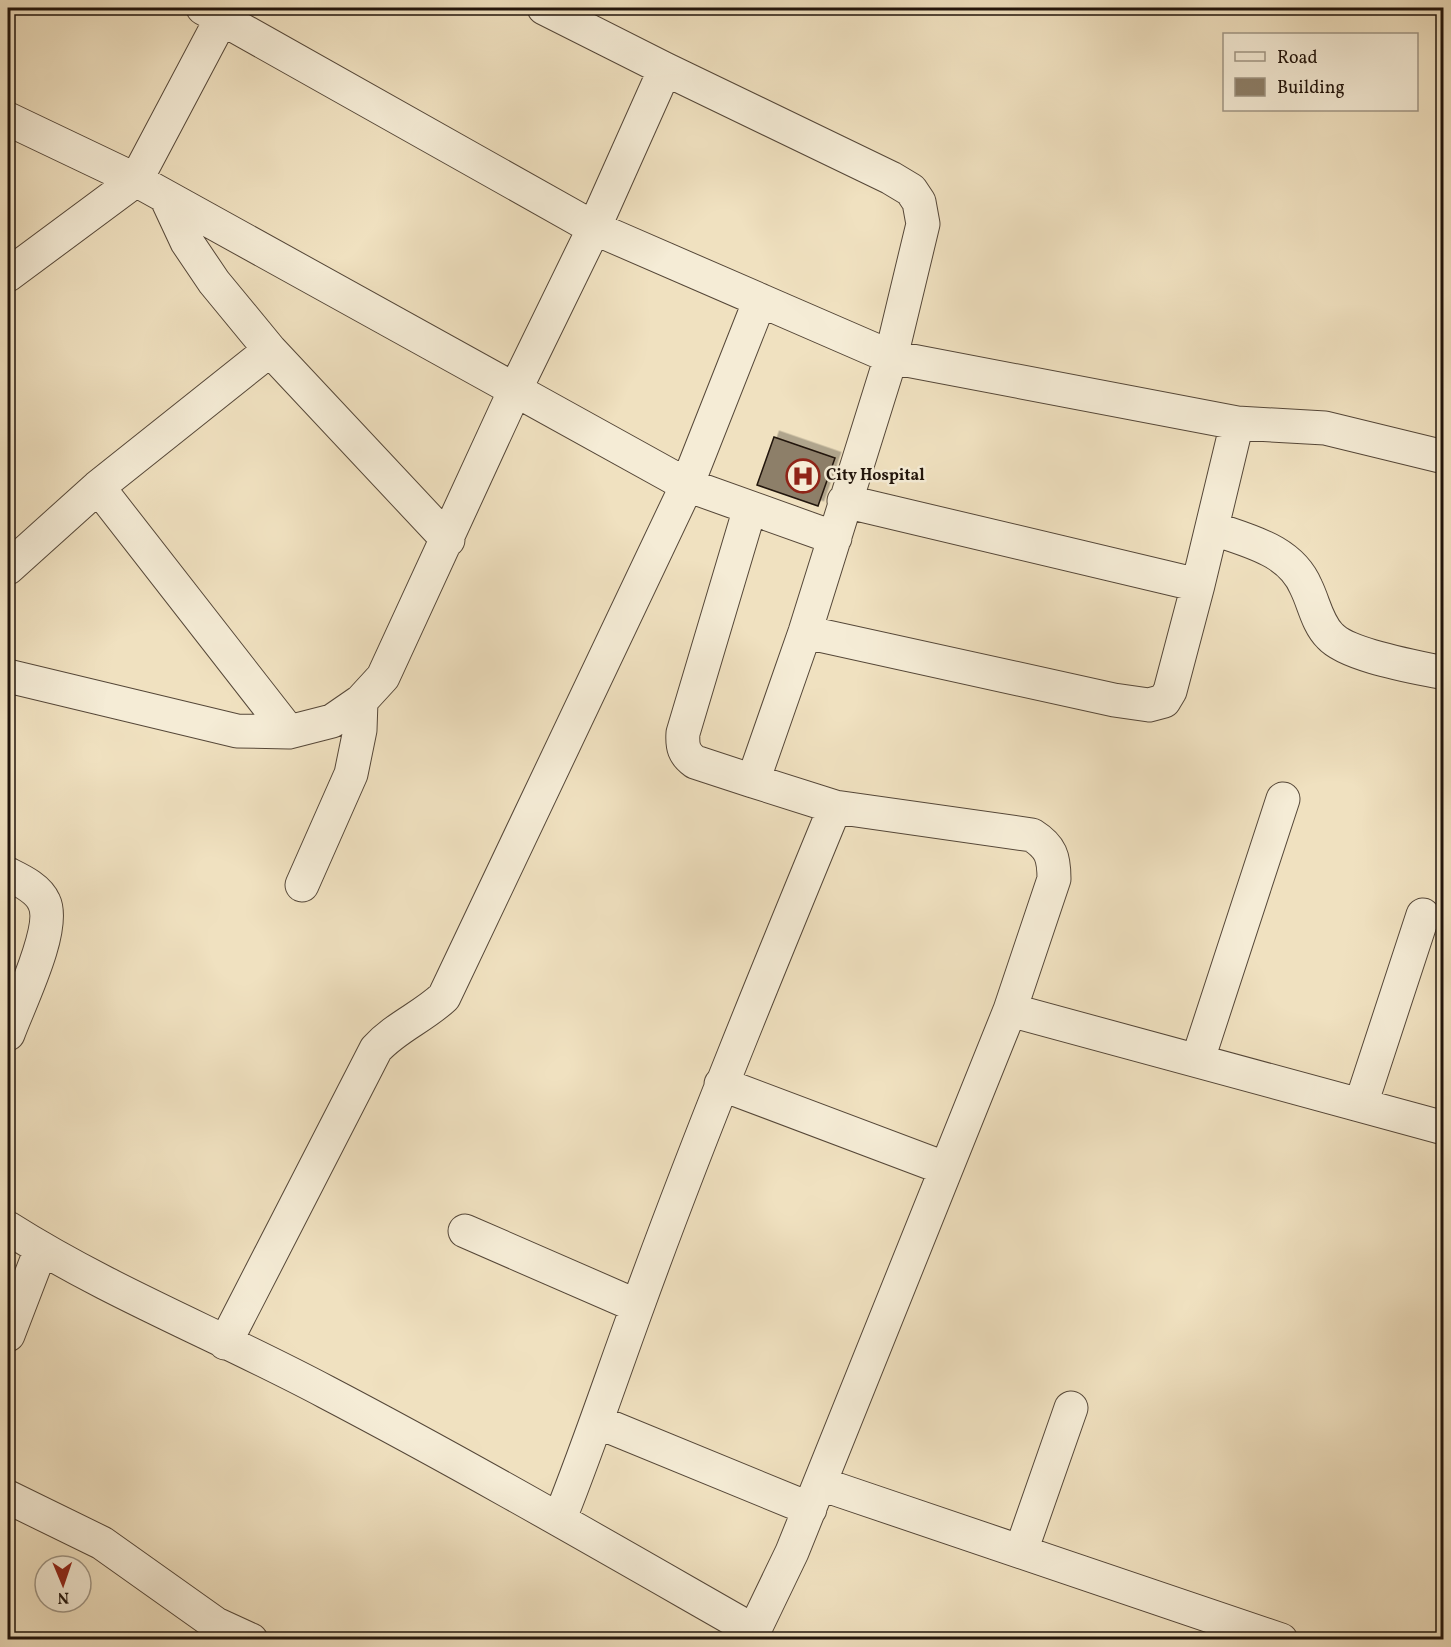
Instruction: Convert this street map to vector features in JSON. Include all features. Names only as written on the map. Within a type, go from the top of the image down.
[{"type":"street","points":[[544,8],[589,18],[665,69],[911,190],[919,202],[923,224],[891,357],[844,501],[835,538],[805,632],[753,781]]},
{"type":"street","points":[[8,275],[136,180],[217,11],[594,228],[891,357],[1237,423],[1325,428],[1443,457]]},
{"type":"street","points":[[8,676],[237,731],[289,732],[332,721],[361,701],[383,677],[448,540],[514,390],[594,228],[665,69]]},
{"type":"street","points":[[8,119],[136,180],[687,485],[835,538]]},
{"type":"street","points":[[166,197],[187,242],[213,282],[270,350],[448,540]]},
{"type":"street","points":[[225,1343],[376,1049],[391,1033],[431,1010],[444,997],[687,485],[760,300]]},
{"type":"street","points":[[8,568],[98,487],[270,350]]},
{"type":"street","points":[[805,632],[1114,700],[1149,705],[1164,701],[1170,691],[1198,585],[1237,423]]},
{"type":"street","points":[[98,487],[289,732]]},
{"type":"street","points":[[844,501],[1198,585]]},
{"type":"street","points":[[8,1228],[41,1249],[225,1343],[324,1390],[560,1518],[752,1635],[816,1496],[944,1168],[1010,1010],[1054,879],[1054,862],[1048,846],[1032,835],[835,807],[694,762],[687,757],[682,746],[683,733],[750,508]]},
{"type":"street","points":[[1212,528],[1284,557],[1300,573],[1318,618],[1330,638],[1386,660],[1443,673]]},
{"type":"street","points":[[302,885],[351,774],[360,730],[361,701]]},
{"type":"street","points":[[1198,1059],[1283,799]]},
{"type":"street","points":[[560,1518],[598,1422],[637,1306],[721,1084],[835,807]]},
{"type":"street","points":[[8,874],[24,881],[44,900],[48,915],[45,935],[8,1035]]},
{"type":"street","points":[[1361,1104],[1424,915]]},
{"type":"street","points":[[1010,1010],[1198,1059],[1443,1128]]},
{"type":"street","points":[[721,1084],[944,1168]]},
{"type":"street","points":[[465,1231],[637,1306]]},
{"type":"street","points":[[8,1335],[41,1249]]},
{"type":"street","points":[[1021,1551],[1071,1408]]},
{"type":"street","points":[[598,1422],[816,1496],[1021,1551],[1281,1640]]},
{"type":"street","points":[[8,1497],[102,1543],[216,1624],[251,1640]]},
{"type":"building","points":[[774,437],[835,458],[818,506],[757,485]]},
{"type":"place","name":"City Hospital","points":[[803,476]]}]
